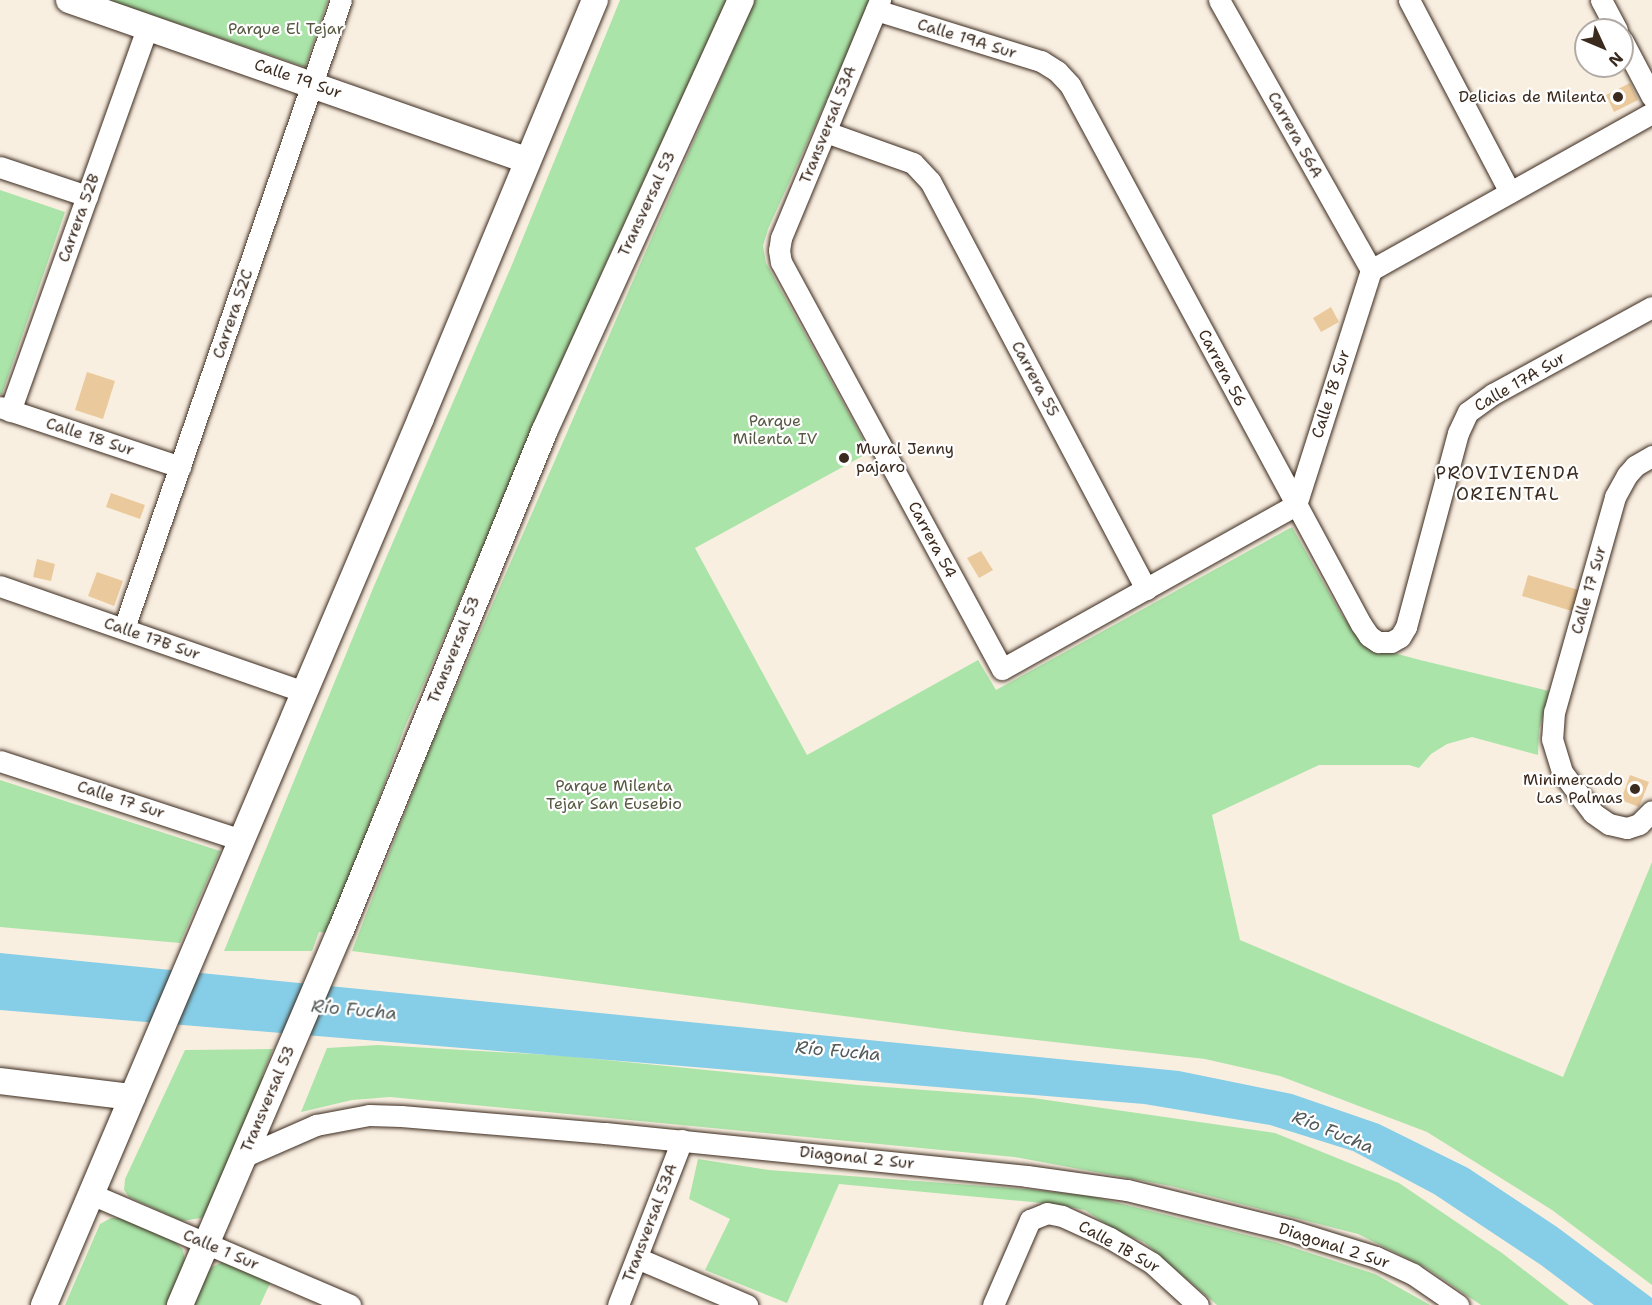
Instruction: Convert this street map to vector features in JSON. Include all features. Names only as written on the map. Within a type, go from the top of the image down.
[{"type":"street","name":"Calle 19 Sur","points":[[69,0],[527,160]]},
{"type":"street","name":"Carrera 52C","points":[[124,628],[314,84],[341,0]]},
{"type":"street","name":"Transversal 53","points":[[180,1305],[333,947],[544,432],[741,0]]},
{"type":"street","name":"Carrera 56A","points":[[1219,0],[1371,270]]},
{"type":"street","points":[[1409,0],[1510,192]]},
{"type":"street","points":[[1601,0],[1611,18]]},
{"type":"street","points":[[44,1305],[421,418],[527,160],[588,2]]},
{"type":"street","name":"Calle 19A Sur","points":[[878,5],[1041,62],[1057,71]]},
{"type":"street","name":"Transversal 53A","points":[[779,250],[781,238],[878,5]]},
{"type":"street","name":"Carrera 52B","points":[[5,409],[87,196],[148,26]]},
{"type":"street","points":[[1634,62],[1652,97]]},
{"type":"street","name":"Carrera 56","points":[[1057,71],[1070,85],[1369,636],[1378,642],[1391,642],[1400,637]]},
{"type":"street","points":[[1371,270],[1652,113]]},
{"type":"street","name":"Carrera 55","points":[[826,132],[913,164],[930,181],[1146,589]]},
{"type":"street","points":[[0,167],[87,196]]},
{"type":"street","name":"Carrera 54","points":[[779,250],[781,262],[1002,669],[1146,589]]},
{"type":"street","name":"Calle 18 Sur","points":[[1296,505],[1371,270]]},
{"type":"street","name":"Calle 17A Sur","points":[[1400,637],[1406,627],[1458,433],[1468,412],[1493,394],[1652,307]]},
{"type":"street","name":"Calle 18 Sur","points":[[5,409],[180,467]]},
{"type":"street","name":"Calle 17 Sur","points":[[1652,456],[1635,465],[1615,497],[1554,712],[1552,739],[1562,772],[1593,813],[1609,824],[1627,828],[1639,825],[1652,811]]},
{"type":"street","points":[[1146,589],[1296,505]]},
{"type":"street","name":"Calle 17B Sur","points":[[0,586],[304,692]]},
{"type":"street","name":"Calle 17 Sur","points":[[0,761],[242,840]]},
{"type":"street","points":[[0,1081],[132,1096]]},
{"type":"street","name":"Diagonal 2 Sur","points":[[243,1157],[316,1125],[369,1115],[682,1140],[1027,1176],[1126,1190],[1289,1230],[1376,1257],[1413,1274],[1458,1305]]},
{"type":"street","name":"Transversal 53A","points":[[618,1305],[682,1140]]},
{"type":"street","name":"Calle 1 Sur","points":[[91,1194],[350,1305]]},
{"type":"street","name":"Calle 1B Sur","points":[[993,1305],[1030,1220],[1047,1213],[1062,1215],[1110,1238],[1152,1263],[1178,1297],[1198,1305]]},
{"type":"street","points":[[637,1258],[747,1305]]},
{"type":"green space","name":"Parque El Tejar","points":[[109,0],[328,0],[305,67]]},
{"type":"green space","points":[[620,0],[727,0],[604,267],[404,729],[330,933],[319,932],[312,951],[224,951],[374,586],[511,267]]},
{"type":"green space","name":"Parque Milenta Tejar San Eusebio","points":[[755,0],[872,0],[768,229],[763,246],[766,263],[870,452],[695,548],[807,755],[978,660],[996,690],[1292,527],[1341,614],[1359,639],[1379,649],[1549,691],[1539,730],[1538,755],[1472,737],[1447,744],[1431,754],[1419,768],[1409,765],[1319,765],[1212,815],[1240,940],[1563,1077],[1652,862],[1652,1285],[1552,1210],[1427,1132],[1280,1076],[1205,1059],[965,1032],[352,951],[429,750]]},
{"type":"green space","points":[[0,190],[65,212],[2,394],[0,394]]},
{"type":"green space","points":[[0,780],[220,851],[180,943],[0,927]]},
{"type":"green space","points":[[378,1045],[566,1056],[858,1085],[1033,1098],[1275,1133],[1399,1183],[1502,1253],[1569,1305],[1481,1305],[1425,1267],[1358,1234],[1171,1186],[1014,1157],[390,1097],[352,1100],[301,1112],[327,1048]]},
{"type":"green space","points":[[273,1049],[262,1076],[272,1076],[207,1213],[201,1218],[182,1221],[129,1197],[124,1190],[125,1179],[185,1050]]},
{"type":"green space","points":[[698,1159],[769,1170],[1090,1196],[1275,1242],[1316,1255],[1375,1274],[1430,1305],[1217,1305],[1144,1242],[1115,1230],[1085,1210],[1054,1204],[839,1184],[787,1303],[705,1270],[730,1219],[689,1199]]},
{"type":"green space","points":[[111,1218],[128,1218],[172,1239],[183,1250],[185,1262],[166,1305],[65,1305],[100,1224]]},
{"type":"green space","points":[[222,1262],[272,1279],[260,1305],[191,1305],[201,1281],[212,1267]]},
{"type":"water","name":"Río Fucha","points":[[0,953],[1179,1071],[1292,1094],[1379,1124],[1468,1168],[1557,1227],[1652,1298],[1652,1305],[1594,1305],[1541,1265],[1434,1194],[1353,1151],[1270,1125],[1144,1104],[0,1010]]},
{"type":"building","points":[[1630,83],[1638,100],[1614,112],[1606,95]]},
{"type":"building","points":[[1331,307],[1339,322],[1321,332],[1313,318]]},
{"type":"building","points":[[87,372],[115,381],[103,419],[75,410]]},
{"type":"building","points":[[111,493],[145,505],[140,519],[106,507]]},
{"type":"building","points":[[981,551],[993,570],[979,578],[967,558]]},
{"type":"building","points":[[37,559],[55,564],[51,581],[33,577]]},
{"type":"building","points":[[97,572],[123,581],[114,606],[88,596]]},
{"type":"building","points":[[1528,575],[1582,591],[1575,612],[1522,596]]},
{"type":"building","points":[[1630,775],[1649,782],[1639,807],[1621,800]]},
{"type":"place","name":"Delicias de Milenta","points":[[1618,97]]},
{"type":"place","name":"Mural Jenny pajaro","points":[[844,458]]},
{"type":"place","name":"Minimercado Las Palmas","points":[[1635,789]]},
{"type":"district","name":"PROVIVIENDA ORIENTAL","points":[[1508,484]]},
{"type":"park label","name":"Parque Milenta IV","points":[[775,430]]}]
